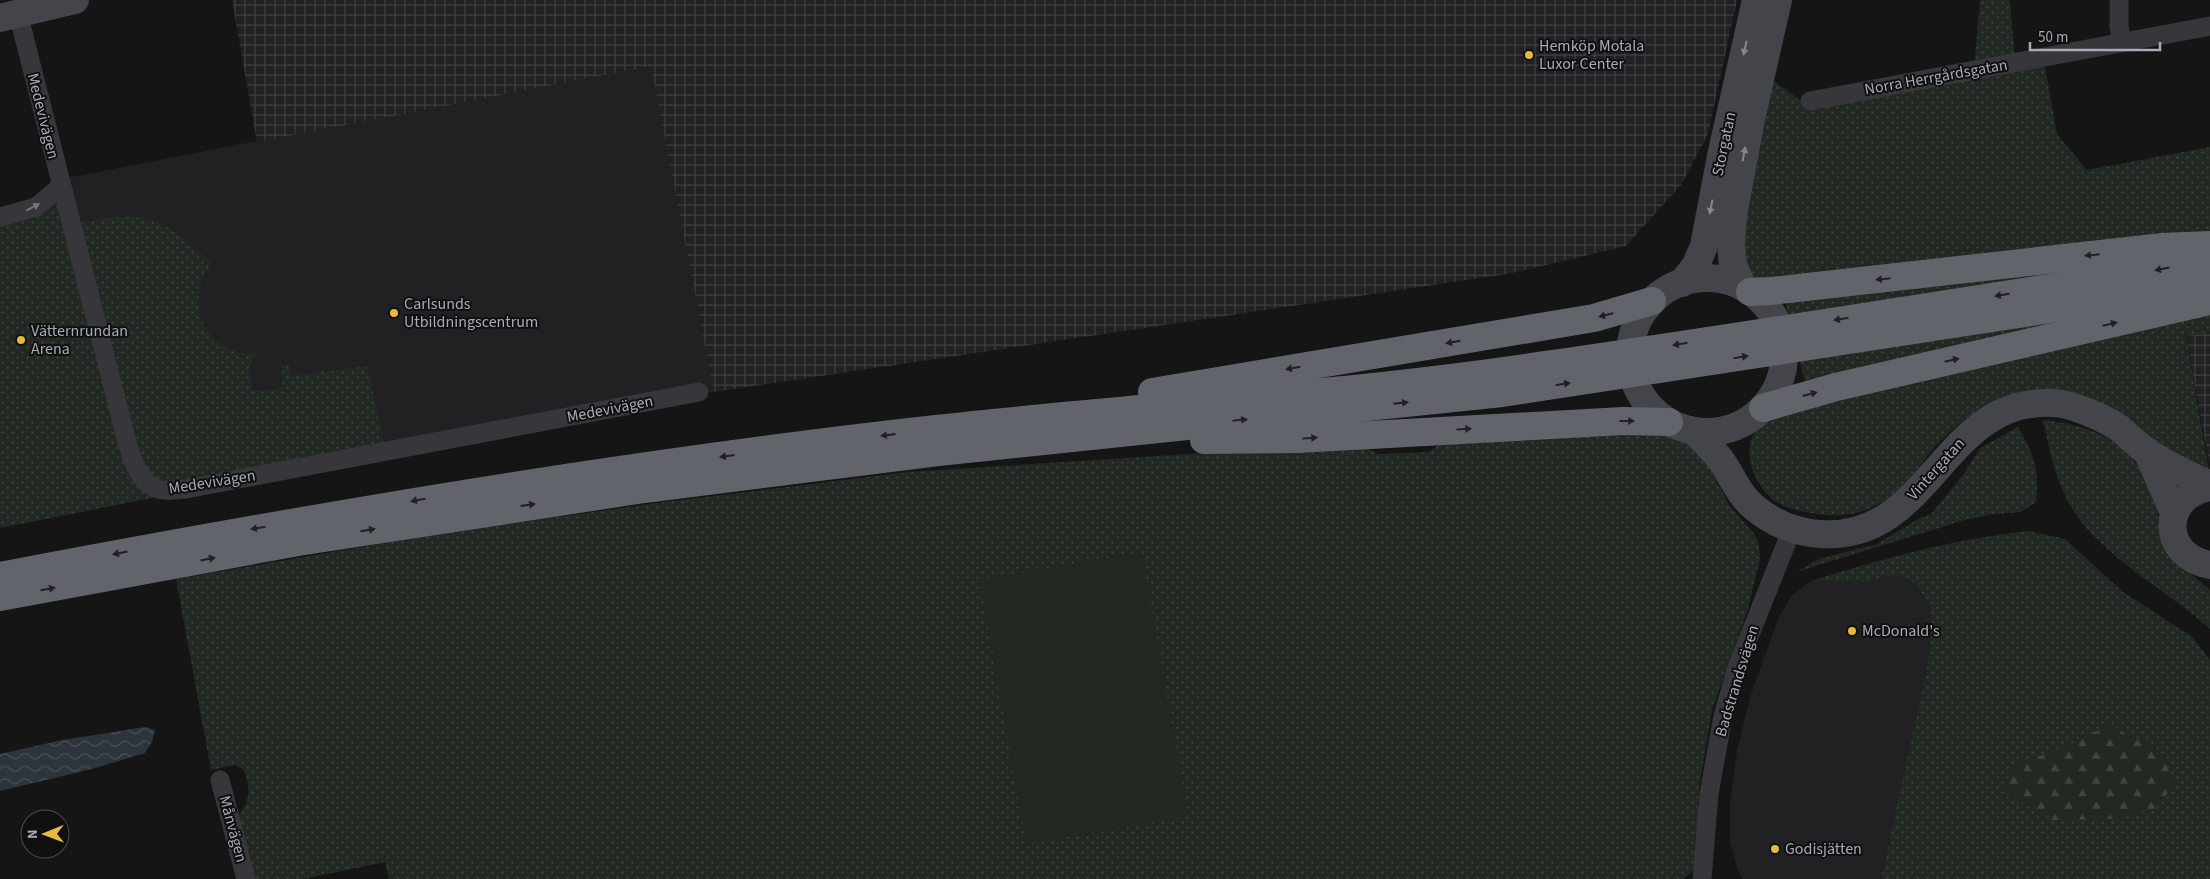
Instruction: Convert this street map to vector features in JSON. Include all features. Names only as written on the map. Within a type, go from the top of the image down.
[{"type":"highway","points":[[1752,294],[2163,247],[2210,245]]},
{"type":"highway","points":[[0,576],[466,492],[670,463],[937,429],[1252,399],[1501,371],[2121,277],[2210,260]]},
{"type":"highway","points":[[0,597],[298,542],[470,514],[785,470],[1104,434],[1502,393],[2123,298],[2210,282]]},
{"type":"highway","points":[[1753,415],[1836,387],[2210,301]]},
{"type":"highway","points":[[937,429],[1646,310]]},
{"type":"highway","points":[[1104,434],[1209,440],[1297,439],[1598,422],[1669,422]]},
{"type":"main road","name":"Medevivägen","points":[[9,15],[75,0]]},
{"type":"main road","name":"Storgatan","points":[[1682,282],[1696,265],[1704,246],[1721,156],[1756,0]]},
{"type":"main road","name":"Storgatan","points":[[1752,294],[1733,265],[1731,245],[1733,215],[1751,119],[1778,0]]},
{"type":"main road","points":[[1733,479],[1732,456],[1735,442],[1753,415],[1773,395],[1779,380],[1783,364],[1782,339],[1772,315],[1752,294],[1728,281],[1697,279],[1682,282],[1666,290],[1646,310],[1632,337],[1630,357],[1636,386],[1647,403],[1669,422],[1694,431],[1719,431],[1753,415]]},
{"type":"main road","name":"Vintergatan","points":[[1694,431],[1719,458],[1752,506],[1778,524],[1792,529],[1828,534],[1857,531],[1890,516],[1918,492],[1965,436],[1983,423],[2022,406],[2041,402],[2057,403],[2088,412],[2119,428],[2147,451],[2210,486]]},
{"type":"main road","name":"Vintergatan","points":[[2147,451],[2174,513]]},
{"type":"main road","points":[[2206,568],[2182,552],[2176,543],[2172,523],[2174,513],[2183,498],[2197,489],[2210,486]]},
{"type":"street","points":[[2119,0],[2119,26],[2122,43]]},
{"type":"street","name":"Medevivägen","points":[[9,15],[60,187],[133,461],[138,472],[153,487],[164,490],[186,489],[699,392]]},
{"type":"street","name":"Norra Herrgårdsgatan","points":[[1810,101],[2210,26]]},
{"type":"street","points":[[0,217],[36,207],[60,187]]},
{"type":"street","name":"Badstrandsvägen","points":[[1702,879],[1707,838],[1709,794],[1723,716],[1738,667],[1792,529]]},
{"type":"street","name":"Månvägen","points":[[220,780],[246,879]]},
{"type":"street","name":"Badstrandsvägen","points":[[1707,838],[1716,879]]},
{"type":"shaded area","points":[[232,0],[1737,0],[1708,134],[1681,185],[1626,246],[1508,274],[714,392],[651,66],[257,142]]},
{"type":"shaded area","name":"Carlsunds Utbildningscentrum","points":[[651,65],[714,392],[178,488],[56,180]]},
{"type":"shaded area","points":[[2210,332],[2210,467],[2186,336]]},
{"type":"shaded area","points":[[1887,576],[1904,577],[1917,585],[1930,608],[1931,628],[1928,662],[1881,879],[1743,879],[1738,871],[1730,842],[1730,803],[1737,751],[1750,697],[1779,617],[1792,595],[1811,581],[1868,582]]},
{"type":"green space","points":[[1980,0],[2010,0],[2015,61],[2043,56],[2057,134],[2087,170],[2210,147],[2210,332],[2186,336],[2210,476],[2084,398],[2051,389],[2034,389],[2002,398],[1971,415],[1944,437],[1900,489],[1877,505],[1866,510],[1840,515],[1807,512],[1784,506],[1770,497],[1757,480],[1750,459],[1749,449],[1757,429],[1765,421],[1781,413],[1811,404],[1787,312],[1785,284],[1754,278],[1744,263],[1741,240],[1768,77],[1810,107],[1974,69]]},
{"type":"green space","points":[[59,191],[68,226],[108,218],[128,217],[156,221],[173,231],[211,262],[201,284],[200,314],[208,332],[222,345],[239,352],[258,353],[251,363],[249,370],[252,390],[272,391],[282,387],[282,365],[288,365],[292,376],[367,366],[386,452],[0,528],[0,217]]},
{"type":"green space","points":[[2043,420],[2061,422],[2094,431],[2122,448],[2134,460],[2144,474],[2152,491],[2164,537],[2170,549],[2183,566],[2210,590],[2210,629],[2108,550],[2079,519],[2060,484]]},
{"type":"green space","points":[[2018,427],[2032,454],[2037,480],[2036,502],[2021,512],[1994,514],[1965,520],[1796,572],[1819,559],[1877,544],[1916,520],[1931,514],[1963,475],[1980,448]]},
{"type":"green space","points":[[1661,430],[1679,436],[1692,444],[1704,457],[1730,506],[1755,535],[1759,544],[1760,559],[1747,612],[1712,710],[1699,788],[1696,868],[1683,879],[389,879],[385,862],[303,879],[253,879],[238,816],[247,799],[247,781],[243,769],[235,765],[211,770],[176,579],[438,534],[664,502],[908,472],[1361,443],[1377,454],[1429,452],[1446,439]]},
{"type":"green space","points":[[2028,531],[2065,539],[2123,592],[2191,636],[2210,660],[2210,879],[1881,879],[1928,662],[1931,628],[1930,608],[1917,585],[1904,577],[1887,576],[1868,582],[1811,581],[1918,551],[1973,539]]},
{"type":"green space","points":[[1142,552],[1188,816],[1026,844],[980,580]]},
{"type":"green space","points":[[2107,726],[2156,746],[2175,783],[2156,809],[2114,819],[2053,820],[2005,792],[2013,764],[2059,750]]},
{"type":"water","points":[[145,727],[155,730],[152,742],[145,753],[92,769],[0,791],[0,754],[62,740]]},
{"type":"place","name":"Hemköp Motala Luxor Center","points":[[1529,55]]},
{"type":"place","name":"Carlsunds Utbildningscentrum","points":[[394,313]]},
{"type":"place","name":"Vätternrundan Arena","points":[[21,340]]},
{"type":"place","name":"McDonald's","points":[[1852,631]]},
{"type":"place","name":"Godisjätten","points":[[1775,849]]}]
